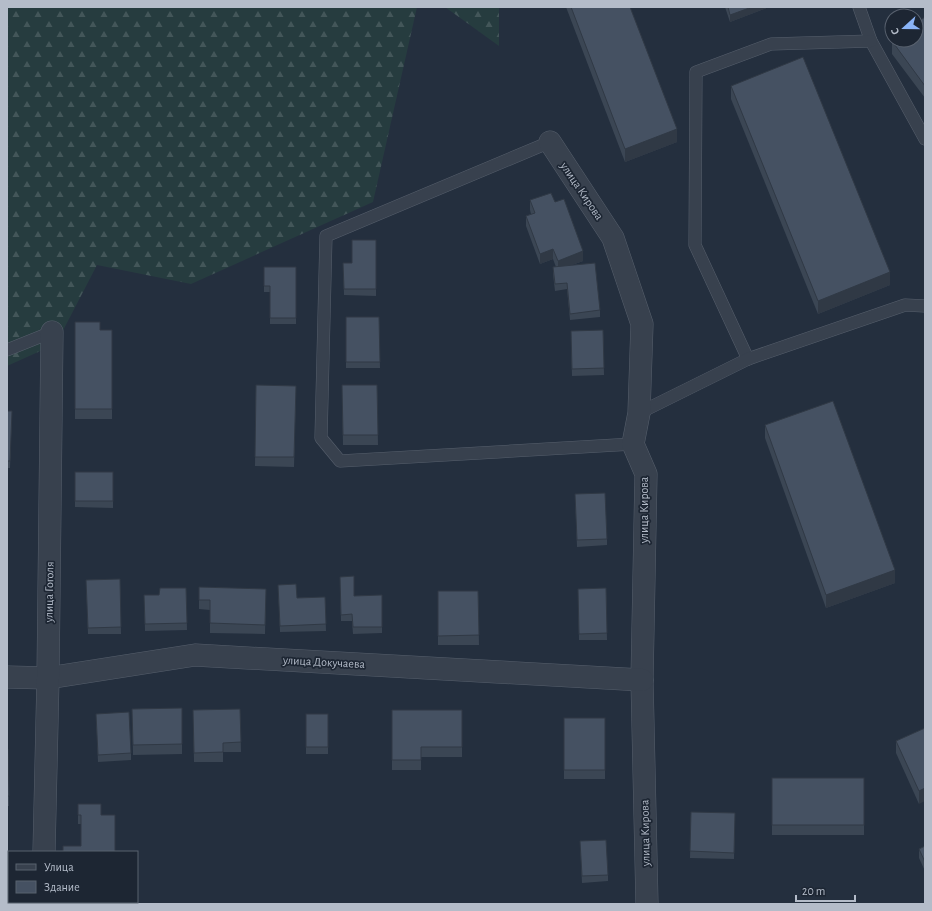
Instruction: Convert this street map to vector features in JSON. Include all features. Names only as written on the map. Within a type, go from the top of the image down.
[{"type":"street","name":"улица Кирова","points":[[550,142],[614,238],[642,324],[639,413],[633,444],[646,474],[642,680],[647,904]]},
{"type":"street","name":"улица Гоголя","points":[[44,851],[48,678],[52,332]]},
{"type":"street","name":"улица Докучаева","points":[[7,677],[48,678],[195,655],[642,680]]},
{"type":"lane","points":[[859,7],[871,41],[925,139]]},
{"type":"lane","points":[[748,359],[695,245],[696,72],[771,44],[871,41]]},
{"type":"lane","points":[[550,142],[326,236],[321,438],[340,461],[633,444]]},
{"type":"lane","points":[[639,413],[748,359],[906,305],[925,306]]},
{"type":"lane","points":[[7,350],[52,332]]},
{"type":"green space","points":[[7,7],[417,7],[373,202],[191,284],[97,265],[56,344],[7,366]]},
{"type":"green space","points":[[445,7],[499,7],[499,46]]},
{"type":"building","points":[[571,7],[630,7],[677,129],[625,149]]},
{"type":"building","points":[[728,7],[752,7],[730,15]]},
{"type":"building","points":[[925,17],[925,86],[897,48],[924,48]]},
{"type":"building","points":[[803,57],[890,272],[818,301],[731,86]]},
{"type":"building","points":[[551,193],[555,202],[564,199],[583,251],[558,261],[553,249],[540,254],[526,216],[535,213],[530,200]]},
{"type":"building","points":[[352,240],[376,240],[376,289],[344,289],[343,263],[352,263]]},
{"type":"building","points":[[595,263],[600,310],[570,314],[567,283],[555,284],[553,267]]},
{"type":"building","points":[[264,267],[296,267],[296,318],[270,318],[270,286],[264,286]]},
{"type":"building","points":[[346,317],[379,317],[380,362],[346,362]]},
{"type":"building","points":[[75,322],[100,322],[100,330],[112,330],[112,409],[75,409]]},
{"type":"building","points":[[603,330],[604,368],[572,369],[571,331]]},
{"type":"building","points":[[256,385],[296,386],[294,457],[255,457]]},
{"type":"building","points":[[342,385],[377,385],[378,435],[343,435]]},
{"type":"building","points":[[833,401],[895,570],[826,595],[765,425]]},
{"type":"building","points":[[7,411],[12,411],[10,461],[7,461]]},
{"type":"building","points":[[75,472],[113,472],[113,501],[75,501]]},
{"type":"building","points":[[605,493],[607,539],[577,540],[575,494]]},
{"type":"building","points":[[354,576],[354,596],[382,595],[382,627],[353,627],[352,614],[341,615],[340,577]]},
{"type":"building","points":[[120,579],[121,627],[88,628],[86,580]]},
{"type":"building","points":[[296,584],[297,598],[325,597],[326,624],[280,626],[278,585]]},
{"type":"building","points":[[199,587],[266,589],[265,625],[210,623],[210,600],[199,600]]},
{"type":"building","points":[[160,588],[186,588],[187,623],[145,624],[144,595],[159,595]]},
{"type":"building","points":[[606,588],[607,633],[579,634],[578,589]]},
{"type":"building","points":[[438,591],[478,591],[479,635],[438,636]]},
{"type":"building","points":[[182,708],[182,744],[133,745],[132,709]]},
{"type":"building","points":[[240,709],[241,742],[223,743],[223,752],[194,753],[193,710]]},
{"type":"building","points":[[392,710],[462,710],[462,747],[421,747],[421,760],[392,760]]},
{"type":"building","points":[[129,712],[131,753],[98,755],[96,714]]},
{"type":"building","points":[[306,714],[328,714],[328,747],[306,747]]},
{"type":"building","points":[[564,718],[605,718],[605,770],[564,770]]},
{"type":"building","points":[[925,728],[925,788],[919,791],[896,741]]},
{"type":"building","points":[[8,749],[9,796],[7,796]]},
{"type":"building","points":[[772,778],[864,778],[864,825],[772,825]]},
{"type":"building","points":[[78,804],[101,804],[101,815],[115,815],[115,851],[63,851],[63,846],[81,846],[81,815],[78,815]]},
{"type":"building","points":[[691,812],[735,813],[734,853],[690,851]]},
{"type":"building","points":[[606,840],[608,875],[582,876],[580,841]]},
{"type":"building","points":[[925,846],[925,862],[919,849]]}]
